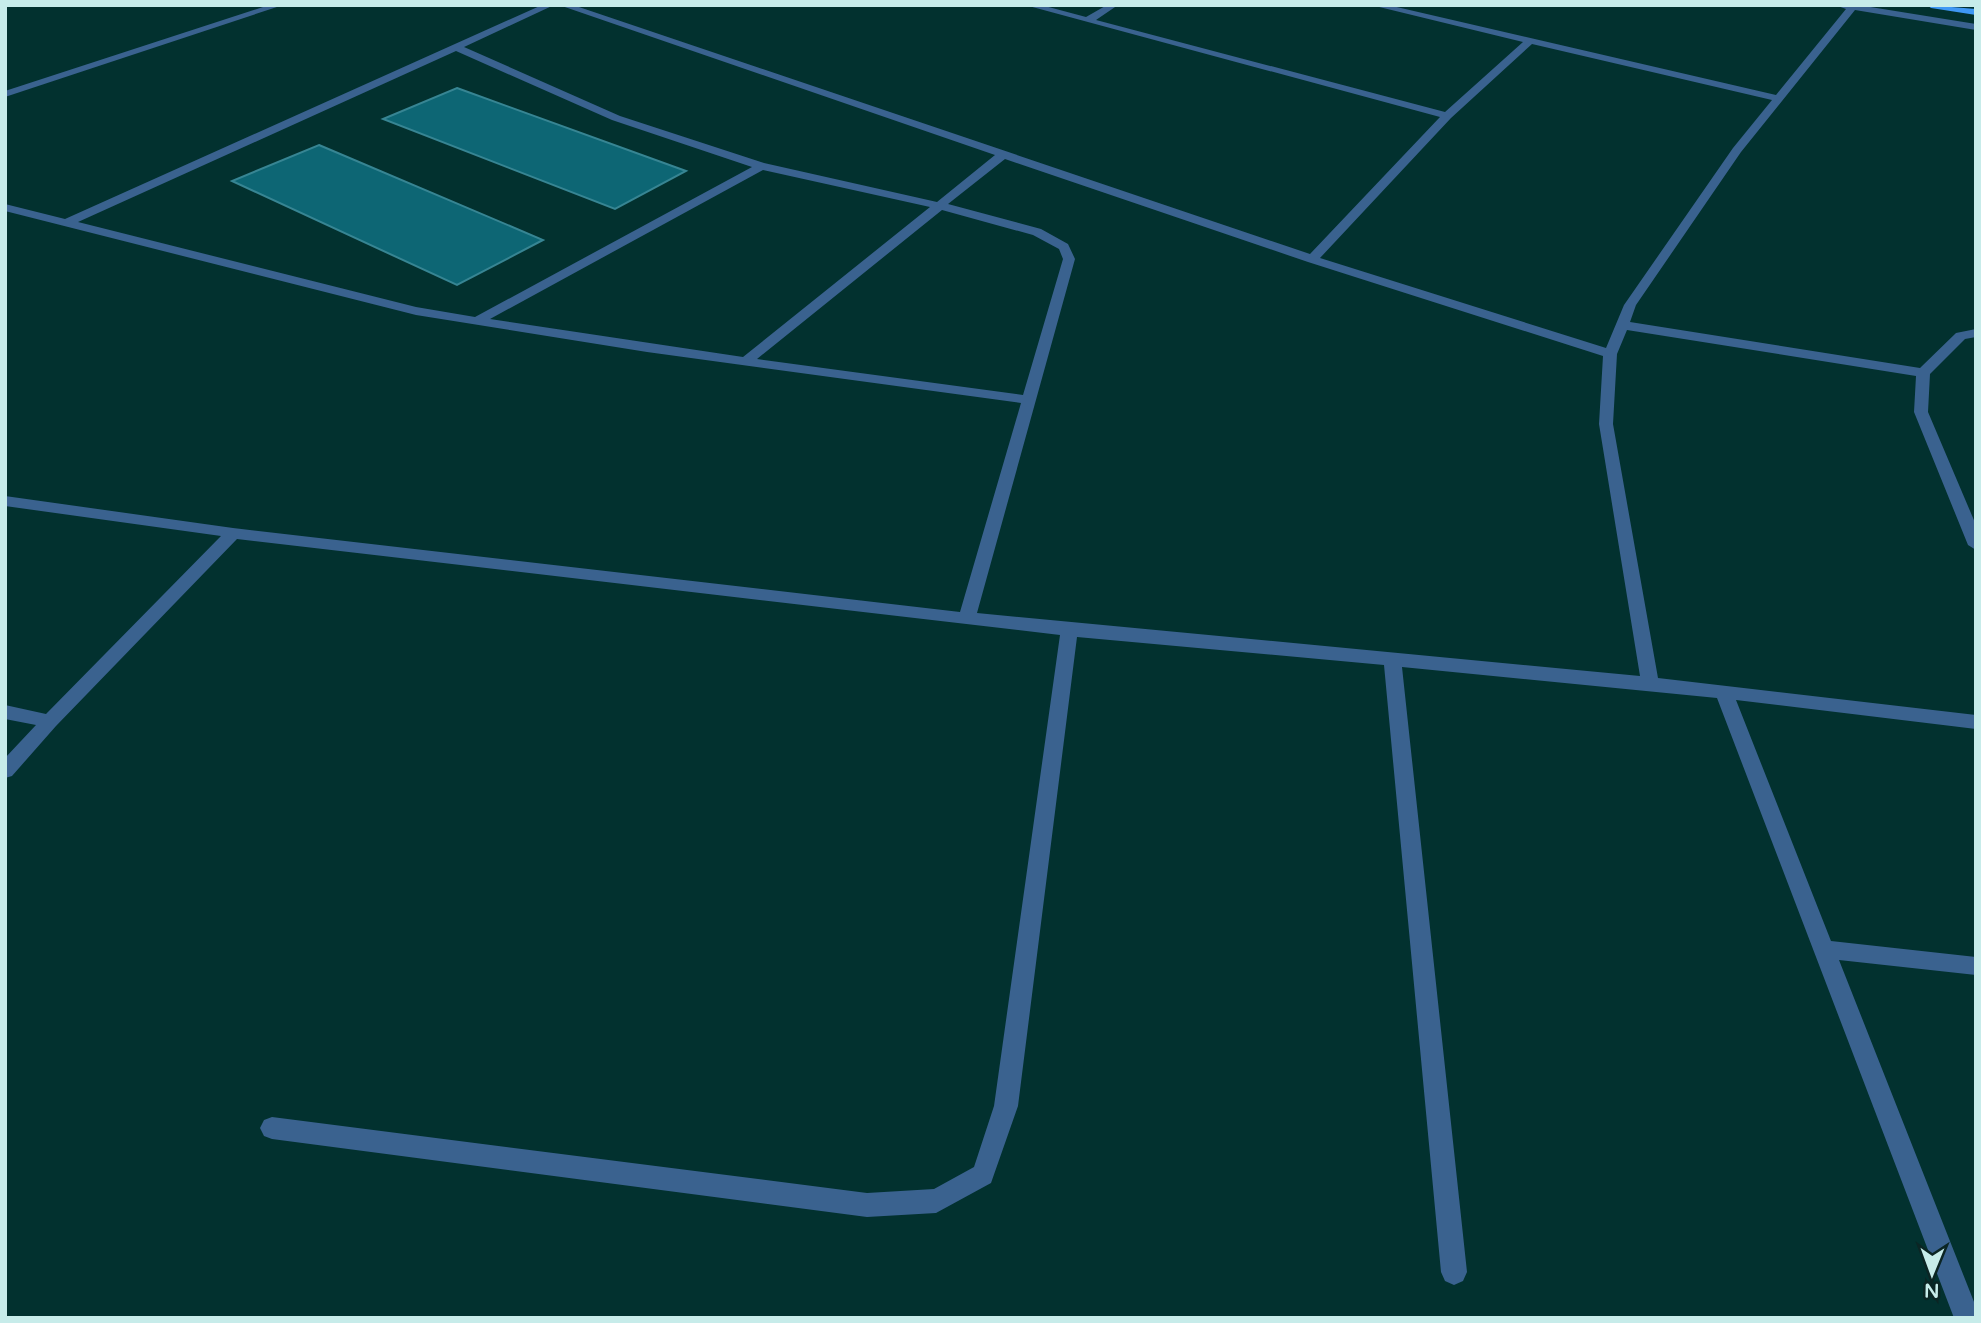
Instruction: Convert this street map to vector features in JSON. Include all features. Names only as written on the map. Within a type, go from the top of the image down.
[{"type":"main road","points":[[1931,5],[1976,12]]},
{"type":"street","points":[[5,94],[279,5]]},
{"type":"street","points":[[65,223],[550,5]]},
{"type":"street","points":[[563,5],[1312,259],[1610,354]]},
{"type":"street","points":[[1029,5],[1447,116]]},
{"type":"street","points":[[1087,21],[1114,5]]},
{"type":"street","points":[[1376,5],[1779,99]]},
{"type":"street","points":[[1650,683],[1606,424],[1610,354],[1630,305],[1737,150],[1779,99],[1845,7],[1976,27]]},
{"type":"street","points":[[1312,259],[1447,116],[1530,41]]},
{"type":"street","points":[[456,47],[616,118],[761,166],[941,206],[1037,232],[1064,247],[1069,259],[967,618]]},
{"type":"street","points":[[746,361],[1004,154]]},
{"type":"street","points":[[477,321],[761,166]]},
{"type":"street","points":[[5,207],[416,311],[1028,400]]},
{"type":"street","points":[[1622,325],[1923,373]]},
{"type":"street","points":[[1976,333],[1961,336],[1923,373],[1921,412],[1976,545]]},
{"type":"street","points":[[5,501],[233,533],[1069,630],[1650,683],[1975,723]]},
{"type":"street","points":[[1958,506],[1976,510]]},
{"type":"street","points":[[5,771],[233,533]]},
{"type":"street","points":[[272,1128],[867,1205],[936,1201],[983,1175],[1006,1106],[1069,630]]},
{"type":"street","points":[[1392,660],[1454,1272]]},
{"type":"street","points":[[1725,694],[1967,1318]]},
{"type":"street","points":[[5,712],[50,721]]},
{"type":"street","points":[[1824,949],[1976,966]]},
{"type":"building","points":[[457,88],[686,171],[615,209],[383,119]]},
{"type":"building","points":[[319,145],[543,240],[457,285],[232,181]]}]
